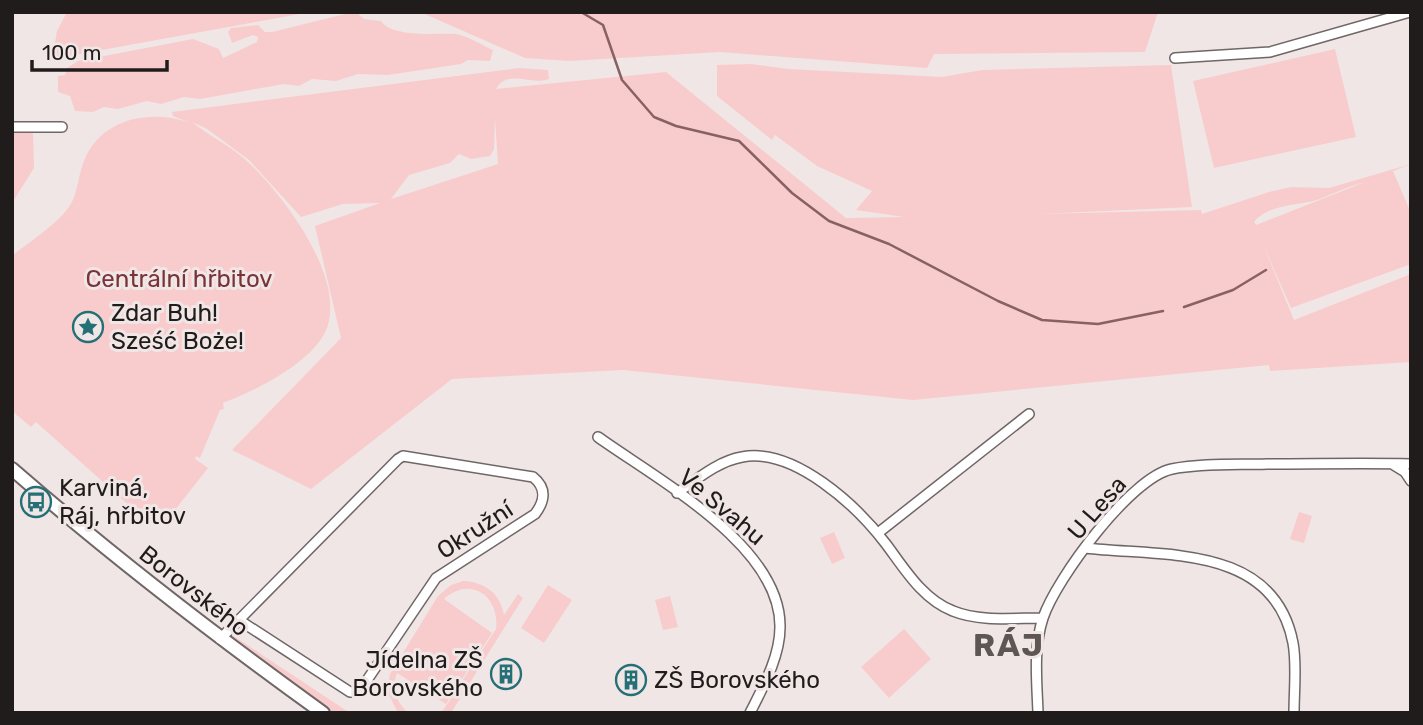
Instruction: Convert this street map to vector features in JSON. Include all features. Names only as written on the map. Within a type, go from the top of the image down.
[{"type":"main road","name":"Borovského","points":[[12,469],[105,549],[220,639],[323,713]]},
{"type":"street","points":[[1175,58],[1270,52],[1410,12]]},
{"type":"street","points":[[12,127],[62,127]]},
{"type":"street","points":[[878,533],[1029,414]]},
{"type":"street","name":"Ve Svahu","points":[[598,437],[702,512],[753,556],[763,569],[777,598],[781,630],[778,646],[750,713]]},
{"type":"street","name":"Okružní","points":[[220,639],[398,459],[411,456],[533,477],[541,485],[543,501],[535,514],[436,578],[363,690],[350,692],[239,620]]},
{"type":"street","points":[[677,493],[718,466],[741,457],[761,457],[792,465],[849,503],[878,533],[914,582],[952,611],[975,617],[1043,618]]},
{"type":"street","points":[[1391,464],[1405,472],[1411,481]]},
{"type":"street","name":"U Lesa","points":[[1038,713],[1036,664],[1043,618],[1059,587],[1086,548],[1117,507],[1133,492],[1170,469],[1223,465],[1411,464]]},
{"type":"street","points":[[1086,548],[1166,552],[1214,562],[1246,575],[1268,592],[1283,610],[1293,644],[1294,713]]},
{"type":"green space","points":[[67,12],[311,12],[52,59],[57,31]]},
{"type":"green space","points":[[420,12],[1158,12],[1145,52],[934,54],[927,68],[720,52],[570,61],[525,58]]},
{"type":"green space","points":[[357,13],[364,19],[381,21],[395,30],[465,37],[493,50],[490,61],[468,60],[461,64],[388,75],[358,74],[336,81],[312,79],[299,86],[284,84],[200,99],[184,97],[161,104],[147,101],[118,109],[104,107],[93,112],[75,111],[70,96],[58,92],[58,76],[65,75],[67,68],[78,61],[193,39],[219,49],[223,58],[257,42],[258,37],[253,35],[232,43],[228,32],[231,28],[258,25],[265,32],[272,32]]},
{"type":"green space","points":[[1335,49],[1356,137],[1214,168],[1193,81]]},
{"type":"green space","name":"Centrální hřbitov","points":[[751,64],[789,69],[942,77],[982,70],[1171,65],[1192,207],[1039,214],[1201,210],[1202,214],[1269,192],[1291,187],[1329,188],[1411,164],[1393,171],[1411,213],[1411,264],[1291,308],[1262,242],[1294,320],[1411,274],[1411,362],[1270,371],[1269,365],[913,400],[623,370],[452,379],[311,489],[232,450],[341,338],[315,226],[380,203],[343,204],[301,217],[249,160],[207,129],[192,122],[234,151],[262,176],[306,236],[327,282],[330,304],[328,325],[322,338],[311,351],[283,373],[223,403],[224,409],[220,410],[200,458],[196,456],[195,459],[208,468],[171,515],[131,507],[36,422],[31,427],[12,411],[12,256],[64,214],[74,196],[91,147],[102,135],[127,121],[158,117],[188,122],[173,116],[172,112],[519,68],[548,70],[549,79],[542,81],[514,78],[501,83],[496,89],[666,72],[846,218],[904,217],[856,210],[872,191],[817,166],[775,135],[772,140],[717,96],[717,65]],"holes":[[[495,118],[498,164],[391,199],[409,175],[450,163],[459,154],[471,159],[490,156],[494,149]],[[1365,182],[1256,225],[1254,222],[1275,209],[1317,200]]]},
{"type":"green space","points":[[12,132],[33,132],[34,168],[12,203]]},
{"type":"green space","points":[[1299,512],[1312,516],[1304,543],[1290,539]]},
{"type":"green space","points":[[834,532],[845,558],[832,564],[820,538]]},
{"type":"green space","points":[[463,581],[485,586],[490,590],[499,601],[504,615],[518,594],[523,598],[451,713],[439,713],[444,709],[496,629],[493,607],[481,593],[464,589],[444,599],[492,633],[446,704],[397,673],[396,695],[409,713],[398,713],[387,691],[390,674],[438,596],[451,585]]},
{"type":"green space","points":[[548,585],[572,600],[544,643],[521,628]]},
{"type":"green space","points":[[670,596],[678,627],[663,630],[655,600]]},
{"type":"green space","points":[[904,629],[931,659],[889,698],[861,667]]},
{"type":"green space","points":[[232,635],[350,713],[331,713],[229,637]]},
{"type":"waterway","points":[[581,12],[603,25],[622,80],[654,117],[676,126],[739,141],[792,193],[829,221],[889,244],[998,301],[1042,320],[1098,324],[1163,311]]},
{"type":"waterway","points":[[1184,307],[1233,290],[1266,270]]},
{"type":"place","name":"Zdar Buh! Sześć Boże!","points":[[88,327]]},
{"type":"place","name":"Karviná, Ráj, hřbitov","points":[[36,502]]},
{"type":"place","name":"Jídelna ZŠ Borovského","points":[[506,674]]},
{"type":"place","name":"ZŠ Borovského","points":[[631,680]]},
{"type":"district","name":"RÁJ","points":[[1009,645]]}]
